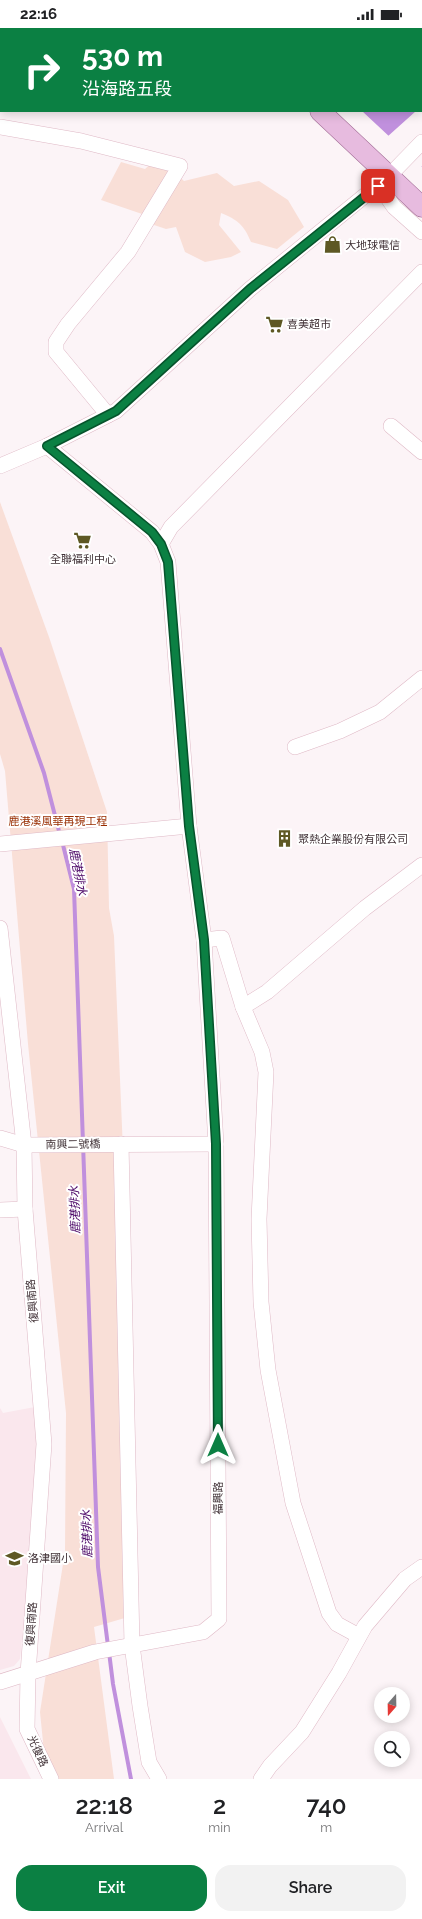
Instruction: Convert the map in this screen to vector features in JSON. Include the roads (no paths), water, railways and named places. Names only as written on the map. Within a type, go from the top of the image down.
[{"type":"main road","points":[[321,112],[422,207]]},
{"type":"street","points":[[0,128],[81,141],[150,160],[180,166],[128,252],[68,324],[56,342],[56,352],[108,415]]},
{"type":"street","points":[[0,466],[47,446],[116,411],[250,289],[389,176],[422,142]]},
{"type":"street","points":[[389,176],[385,194],[394,208],[422,232]]},
{"type":"street","points":[[161,544],[171,527],[422,272]]},
{"type":"street","points":[[391,426],[422,452]]},
{"type":"street","name":"福興路","points":[[47,446],[152,532],[161,544],[168,562],[189,826],[204,940],[216,1144],[219,1619],[203,1632],[129,1646]]},
{"type":"street","points":[[295,748],[340,731],[380,712],[422,678]]},
{"type":"street","points":[[0,844],[189,826]]},
{"type":"street","points":[[243,1007],[267,992],[365,908],[422,865]]},
{"type":"street","name":"復興南路","points":[[0,928],[4,997],[24,1144],[25,1209],[44,1444],[28,1674]]},
{"type":"street","points":[[204,940],[222,938],[243,1007],[262,1052],[266,1072],[259,1219],[261,1302],[268,1370],[293,1503],[329,1613],[337,1624],[359,1636]]},
{"type":"street","name":"南興二號橋","points":[[0,1138],[24,1144],[216,1144]]},
{"type":"street","points":[[121,1144],[129,1646],[149,1762],[159,1779]]},
{"type":"street","points":[[0,1210],[25,1209]]},
{"type":"street","points":[[261,1779],[270,1766],[302,1732],[339,1673],[364,1626],[405,1579],[422,1568]]},
{"type":"street","points":[[0,1682],[94,1652],[129,1646]]},
{"type":"street","name":"光復路","points":[[28,1674],[27,1729],[51,1779]]},
{"type":"waterway","name":"鹿港排水","points":[[0,649],[44,773],[60,835]]},
{"type":"waterway","name":"鹿港排水","points":[[62,841],[74,889],[98,1567],[108,1646]]},
{"type":"waterway","name":"鹿港排水","points":[[109,1652],[113,1684],[131,1779]]},
{"type":"place","name":"大地球電信","points":[[332,245]]},
{"type":"place","name":"喜美超市","points":[[274,324]]},
{"type":"place","name":"全聯福利中心","points":[[83,541]]},
{"type":"place","name":"聚熱企業股份有限公司","points":[[285,839]]},
{"type":"place","name":"洛津國小","points":[[15,1558]]},
{"type":"park label","name":"鹿港溪風華再現工程","points":[[58,821]]}]
